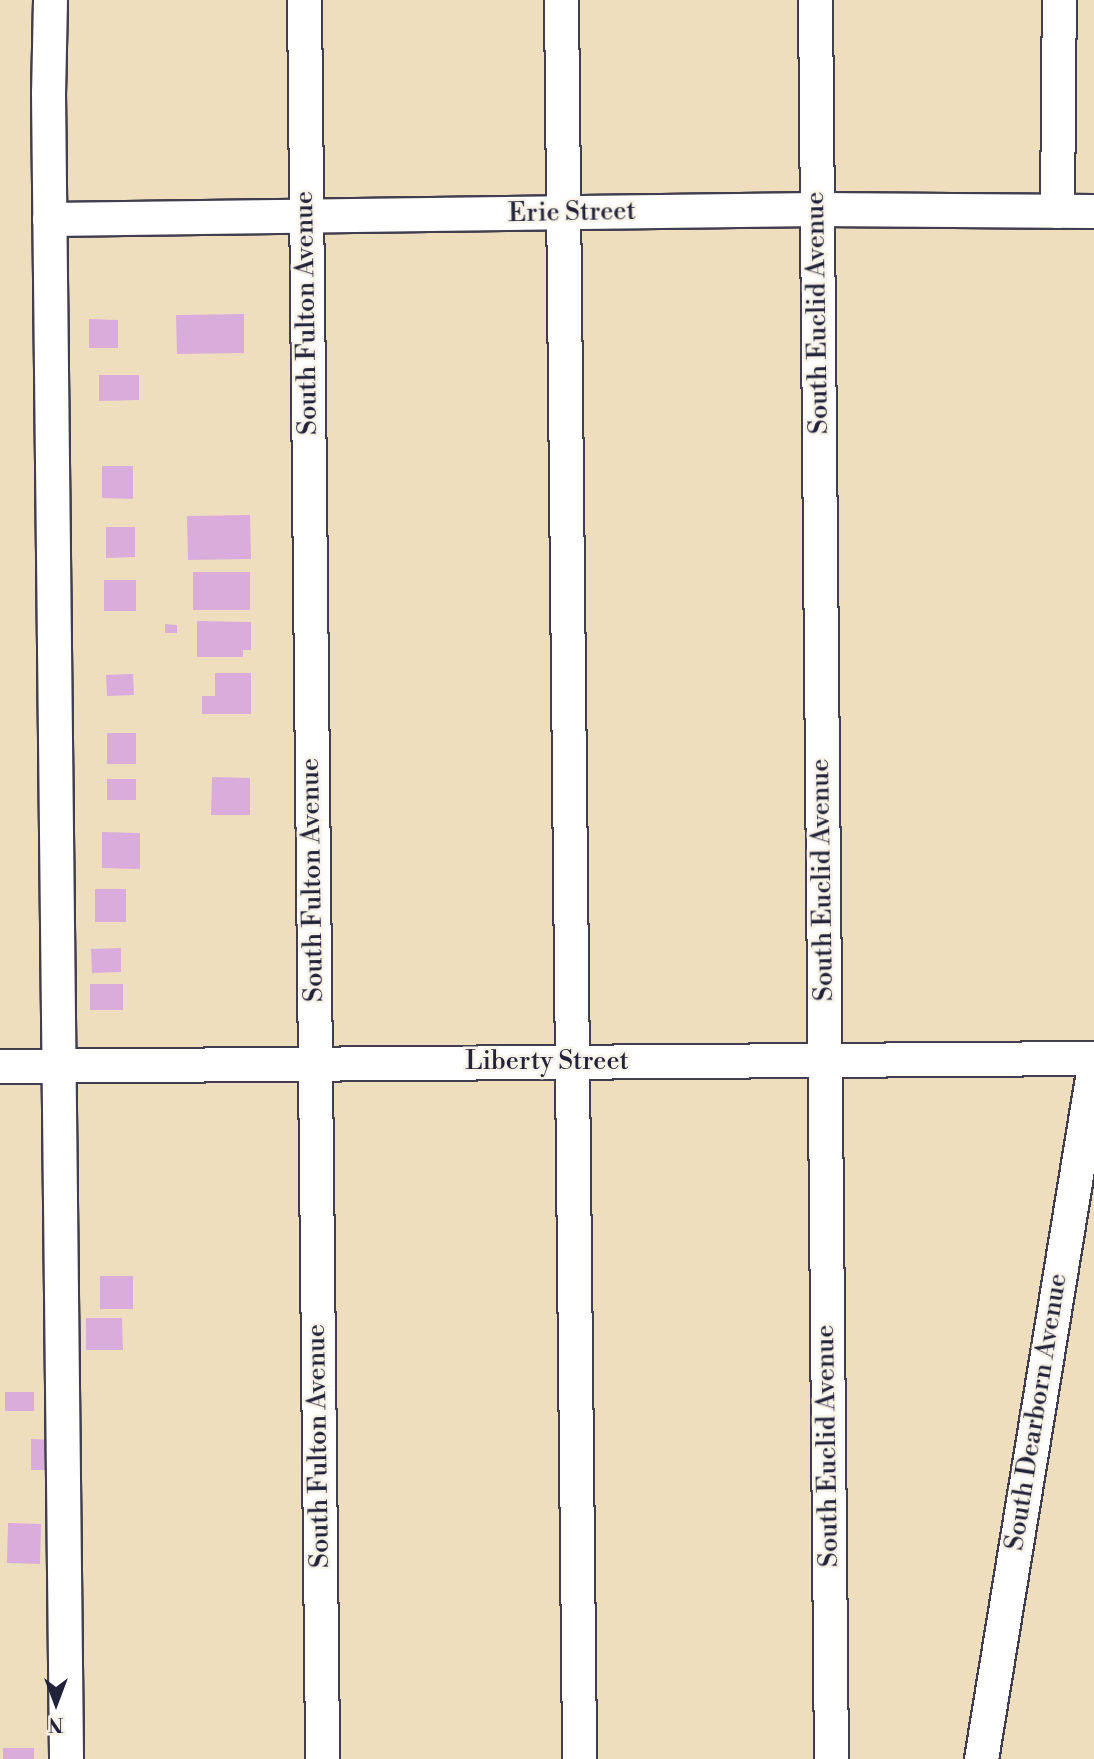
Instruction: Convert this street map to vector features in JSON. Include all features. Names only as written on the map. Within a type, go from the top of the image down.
[{"type":"street","points":[[50,0],[49,219],[66,1759]]},
{"type":"street","name":"South Fulton Avenue","points":[[304,0],[322,1759]]},
{"type":"street","points":[[561,0],[579,1759]]},
{"type":"street","name":"South Euclid Avenue","points":[[815,0],[831,1759]]},
{"type":"street","points":[[1057,211],[1059,0]]},
{"type":"street","name":"Erie Street","points":[[49,219],[817,209],[1094,211]]},
{"type":"street","name":"Liberty Street","points":[[0,1066],[1094,1058]]},
{"type":"street","name":"South Dearborn Avenue","points":[[981,1759],[1094,1065]]},
{"type":"building","points":[[244,314],[244,353],[177,354],[176,315]]},
{"type":"building","points":[[89,319],[118,320],[118,348],[89,348]]},
{"type":"building","points":[[99,375],[139,375],[139,400],[99,401]]},
{"type":"building","points":[[102,466],[133,466],[133,499],[102,498]]},
{"type":"building","points":[[250,515],[251,559],[188,560],[187,516]]},
{"type":"building","points":[[106,527],[135,527],[135,557],[106,558]]},
{"type":"building","points":[[193,572],[250,572],[250,610],[193,610]]},
{"type":"building","points":[[104,580],[136,580],[136,611],[104,611]]},
{"type":"building","points":[[197,621],[251,622],[251,650],[243,650],[243,657],[197,657]]},
{"type":"building","points":[[165,624],[177,625],[177,633],[165,633]]},
{"type":"building","points":[[215,673],[251,673],[251,714],[202,714],[202,696],[215,696]]},
{"type":"building","points":[[133,674],[134,695],[107,696],[106,675]]},
{"type":"building","points":[[107,733],[136,733],[136,764],[107,764]]},
{"type":"building","points":[[212,777],[250,778],[250,815],[211,815]]},
{"type":"building","points":[[107,779],[136,779],[136,800],[107,800]]},
{"type":"building","points":[[102,832],[140,833],[140,869],[102,868]]},
{"type":"building","points":[[95,889],[126,889],[126,922],[95,922]]},
{"type":"building","points":[[121,948],[121,972],[92,973],[91,949]]},
{"type":"building","points":[[90,984],[123,984],[123,1010],[90,1010]]},
{"type":"building","points":[[100,1276],[133,1276],[133,1309],[100,1309]]},
{"type":"building","points":[[86,1318],[122,1318],[123,1350],[86,1350]]},
{"type":"building","points":[[5,1392],[34,1392],[34,1411],[5,1411]]},
{"type":"building","points":[[31,1439],[57,1440],[56,1470],[31,1470]]},
{"type":"building","points":[[8,1523],[41,1524],[40,1564],[7,1563]]},
{"type":"building","points":[[3,1748],[34,1748],[34,1759],[3,1759]]}]
